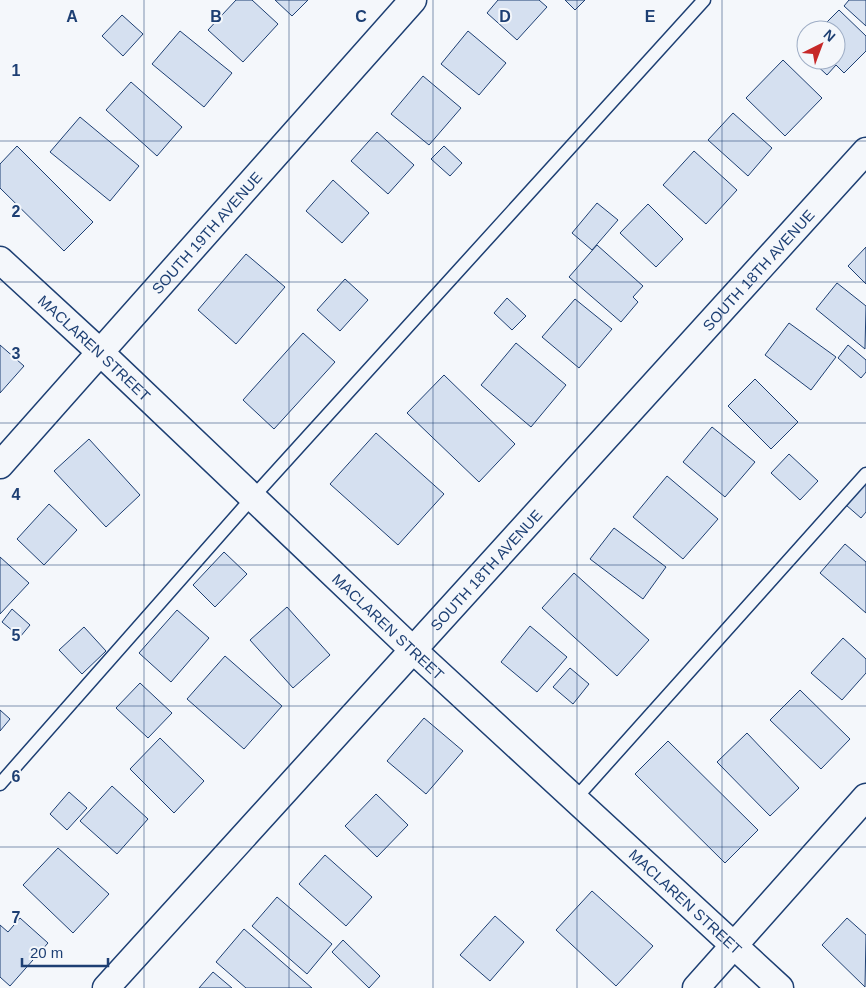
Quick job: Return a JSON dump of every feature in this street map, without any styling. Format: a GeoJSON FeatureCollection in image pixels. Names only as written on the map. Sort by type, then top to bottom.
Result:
{"type":"FeatureCollection","features":[{"type":"Feature","properties":{"kind":"street","name":"SOUTH 19TH AVENUE"},"geometry":{"type":"LineString","coordinates":[[0,465],[413,0]]}},
{"type":"Feature","properties":{"kind":"street","name":"SOUTH 18TH AVENUE"},"geometry":{"type":"LineString","coordinates":[[106,988],[866,151]]}},
{"type":"Feature","properties":{"kind":"street","name":"MACLAREN STREET"},"geometry":{"type":"LineString","coordinates":[[0,260],[101,353],[412,649],[780,988]]}},
{"type":"Feature","properties":{"kind":"street"},"geometry":{"type":"LineString","coordinates":[[696,988],[866,797]]}},
{"type":"Feature","properties":{"kind":"lane"},"geometry":{"type":"LineString","coordinates":[[0,784],[253,497],[704,0]]}},
{"type":"Feature","properties":{"kind":"lane"},"geometry":{"type":"LineString","coordinates":[[575,798],[866,474]]}},
{"type":"Feature","properties":{"kind":"building"},"geometry":{"type":"Polygon","coordinates":[[[236,0],[252,0],[278,24],[243,62],[208,30],[236,0]]]}},
{"type":"Feature","properties":{"kind":"building"},"geometry":{"type":"Polygon","coordinates":[[[275,0],[308,0],[292,16],[275,0]]]}},
{"type":"Feature","properties":{"kind":"building"},"geometry":{"type":"Polygon","coordinates":[[[498,0],[539,0],[547,7],[517,40],[487,13],[498,0]]]}},
{"type":"Feature","properties":{"kind":"building"},"geometry":{"type":"Polygon","coordinates":[[[565,0],[585,0],[575,10],[565,0]]]}},
{"type":"Feature","properties":{"kind":"building"},"geometry":{"type":"Polygon","coordinates":[[[849,0],[866,0],[866,26],[844,6],[849,0]]]}},
{"type":"Feature","properties":{"kind":"building"},"geometry":{"type":"Polygon","coordinates":[[[839,10],[866,36],[866,51],[844,73],[841,70],[846,70],[846,20],[829,20],[839,10]]]}},
{"type":"Feature","properties":{"kind":"building"},"geometry":{"type":"Polygon","coordinates":[[[122,15],[143,34],[123,56],[102,36],[122,15]]]}},
{"type":"Feature","properties":{"kind":"building"},"geometry":{"type":"Polygon","coordinates":[[[180,31],[232,73],[204,107],[152,64],[180,31]]]}},
{"type":"Feature","properties":{"kind":"building"},"geometry":{"type":"Polygon","coordinates":[[[468,31],[506,63],[479,95],[441,64],[468,31]]]}},
{"type":"Feature","properties":{"kind":"building"},"geometry":{"type":"Polygon","coordinates":[[[783,60],[822,98],[785,136],[746,98],[783,60]]]}},
{"type":"Feature","properties":{"kind":"building"},"geometry":{"type":"Polygon","coordinates":[[[822,70],[832,70],[827,75],[822,70]]]}},
{"type":"Feature","properties":{"kind":"building"},"geometry":{"type":"Polygon","coordinates":[[[423,76],[461,108],[429,145],[391,114],[423,76]]]}},
{"type":"Feature","properties":{"kind":"building"},"geometry":{"type":"Polygon","coordinates":[[[131,82],[182,127],[157,156],[106,110],[131,82]]]}},
{"type":"Feature","properties":{"kind":"building"},"geometry":{"type":"Polygon","coordinates":[[[733,113],[772,148],[748,176],[708,140],[733,113]]]}},
{"type":"Feature","properties":{"kind":"building"},"geometry":{"type":"Polygon","coordinates":[[[80,117],[139,166],[110,201],[50,152],[80,117]]]}},
{"type":"Feature","properties":{"kind":"building"},"geometry":{"type":"Polygon","coordinates":[[[377,132],[414,165],[388,194],[351,161],[377,132]]]}},
{"type":"Feature","properties":{"kind":"building"},"geometry":{"type":"Polygon","coordinates":[[[17,146],[93,222],[64,251],[0,188],[0,164],[17,146]]]}},
{"type":"Feature","properties":{"kind":"building"},"geometry":{"type":"Polygon","coordinates":[[[444,146],[462,163],[450,176],[431,159],[444,146]]]}},
{"type":"Feature","properties":{"kind":"building"},"geometry":{"type":"Polygon","coordinates":[[[694,151],[737,190],[706,224],[663,185],[694,151]]]}},
{"type":"Feature","properties":{"kind":"building"},"geometry":{"type":"Polygon","coordinates":[[[333,180],[369,213],[342,243],[306,211],[333,180]]]}},
{"type":"Feature","properties":{"kind":"building"},"geometry":{"type":"Polygon","coordinates":[[[597,203],[618,220],[592,250],[572,233],[597,203]]]}},
{"type":"Feature","properties":{"kind":"building"},"geometry":{"type":"Polygon","coordinates":[[[648,204],[683,239],[656,267],[620,233],[648,204]]]}},
{"type":"Feature","properties":{"kind":"building"},"geometry":{"type":"Polygon","coordinates":[[[597,245],[643,286],[633,297],[638,302],[621,322],[569,277],[597,245]]]}},
{"type":"Feature","properties":{"kind":"building"},"geometry":{"type":"Polygon","coordinates":[[[866,247],[866,284],[848,266],[866,247]]]}},
{"type":"Feature","properties":{"kind":"building"},"geometry":{"type":"Polygon","coordinates":[[[246,254],[285,287],[236,344],[198,310],[246,254]]]}},
{"type":"Feature","properties":{"kind":"building"},"geometry":{"type":"Polygon","coordinates":[[[345,279],[368,300],[340,331],[317,310],[345,279]]]}},
{"type":"Feature","properties":{"kind":"building"},"geometry":{"type":"Polygon","coordinates":[[[837,283],[866,306],[865,349],[816,309],[837,283]]]}},
{"type":"Feature","properties":{"kind":"building"},"geometry":{"type":"Polygon","coordinates":[[[507,298],[526,316],[512,330],[494,313],[507,298]]]}},
{"type":"Feature","properties":{"kind":"building"},"geometry":{"type":"Polygon","coordinates":[[[575,299],[612,329],[579,368],[542,337],[575,299]]]}},
{"type":"Feature","properties":{"kind":"building"},"geometry":{"type":"Polygon","coordinates":[[[789,323],[836,357],[811,390],[765,355],[789,323]]]}},
{"type":"Feature","properties":{"kind":"building"},"geometry":{"type":"Polygon","coordinates":[[[303,333],[335,362],[274,429],[243,400],[303,333]]]}},
{"type":"Feature","properties":{"kind":"building"},"geometry":{"type":"Polygon","coordinates":[[[516,343],[566,385],[531,427],[481,385],[516,343]]]}},
{"type":"Feature","properties":{"kind":"building"},"geometry":{"type":"Polygon","coordinates":[[[0,345],[24,366],[0,393],[0,345]]]}},
{"type":"Feature","properties":{"kind":"building"},"geometry":{"type":"Polygon","coordinates":[[[848,345],[866,360],[866,372],[861,378],[838,358],[848,345]]]}},
{"type":"Feature","properties":{"kind":"building"},"geometry":{"type":"Polygon","coordinates":[[[444,375],[515,444],[479,482],[407,413],[444,375]]]}},
{"type":"Feature","properties":{"kind":"building"},"geometry":{"type":"Polygon","coordinates":[[[755,379],[798,422],[771,449],[728,406],[755,379]]]}},
{"type":"Feature","properties":{"kind":"building"},"geometry":{"type":"Polygon","coordinates":[[[712,427],[755,462],[725,497],[683,462],[712,427]]]}},
{"type":"Feature","properties":{"kind":"building"},"geometry":{"type":"Polygon","coordinates":[[[376,433],[444,494],[398,545],[330,484],[376,433]]]}},
{"type":"Feature","properties":{"kind":"building"},"geometry":{"type":"Polygon","coordinates":[[[89,439],[140,495],[106,527],[54,471],[89,439]]]}},
{"type":"Feature","properties":{"kind":"building"},"geometry":{"type":"Polygon","coordinates":[[[789,454],[818,481],[800,500],[771,473],[789,454]]]}},
{"type":"Feature","properties":{"kind":"building"},"geometry":{"type":"Polygon","coordinates":[[[667,476],[718,519],[683,559],[633,517],[667,476]]]}},
{"type":"Feature","properties":{"kind":"building"},"geometry":{"type":"Polygon","coordinates":[[[866,482],[866,512],[861,518],[846,505],[866,482]]]}},
{"type":"Feature","properties":{"kind":"building"},"geometry":{"type":"Polygon","coordinates":[[[49,504],[77,530],[44,565],[17,539],[49,504]]]}},
{"type":"Feature","properties":{"kind":"building"},"geometry":{"type":"Polygon","coordinates":[[[614,528],[666,567],[643,599],[590,559],[614,528]]]}},
{"type":"Feature","properties":{"kind":"building"},"geometry":{"type":"Polygon","coordinates":[[[845,544],[866,562],[866,613],[820,573],[845,544]]]}},
{"type":"Feature","properties":{"kind":"building"},"geometry":{"type":"Polygon","coordinates":[[[224,552],[247,574],[215,607],[193,585],[224,552]]]}},
{"type":"Feature","properties":{"kind":"building"},"geometry":{"type":"Polygon","coordinates":[[[0,557],[29,583],[0,614],[0,557]]]}},
{"type":"Feature","properties":{"kind":"building"},"geometry":{"type":"Polygon","coordinates":[[[574,573],[649,640],[617,676],[542,608],[574,573]]]}},
{"type":"Feature","properties":{"kind":"building"},"geometry":{"type":"Polygon","coordinates":[[[287,607],[330,655],[293,688],[250,640],[287,607]]]}},
{"type":"Feature","properties":{"kind":"building"},"geometry":{"type":"Polygon","coordinates":[[[12,609],[30,625],[20,637],[2,622],[12,609]]]}},
{"type":"Feature","properties":{"kind":"building"},"geometry":{"type":"Polygon","coordinates":[[[177,610],[209,638],[171,682],[139,653],[177,610]]]}},
{"type":"Feature","properties":{"kind":"building"},"geometry":{"type":"Polygon","coordinates":[[[530,626],[567,657],[537,692],[501,662],[530,626]]]}},
{"type":"Feature","properties":{"kind":"building"},"geometry":{"type":"Polygon","coordinates":[[[84,627],[106,651],[82,674],[59,650],[84,627]]]}},
{"type":"Feature","properties":{"kind":"building"},"geometry":{"type":"Polygon","coordinates":[[[843,638],[866,659],[866,673],[842,700],[811,673],[843,638]]]}},
{"type":"Feature","properties":{"kind":"building"},"geometry":{"type":"Polygon","coordinates":[[[225,656],[282,706],[244,749],[187,699],[225,656]]]}},
{"type":"Feature","properties":{"kind":"building"},"geometry":{"type":"Polygon","coordinates":[[[570,668],[589,684],[573,704],[553,687],[570,668]]]}},
{"type":"Feature","properties":{"kind":"building"},"geometry":{"type":"Polygon","coordinates":[[[140,683],[172,713],[148,738],[116,708],[140,683]]]}},
{"type":"Feature","properties":{"kind":"building"},"geometry":{"type":"Polygon","coordinates":[[[800,690],[850,739],[821,769],[770,720],[800,690]]]}},
{"type":"Feature","properties":{"kind":"building"},"geometry":{"type":"Polygon","coordinates":[[[0,710],[10,719],[0,731],[0,710]]]}},
{"type":"Feature","properties":{"kind":"building"},"geometry":{"type":"Polygon","coordinates":[[[424,718],[463,751],[426,794],[387,761],[424,718]]]}},
{"type":"Feature","properties":{"kind":"building"},"geometry":{"type":"Polygon","coordinates":[[[747,733],[799,788],[770,816],[717,762],[747,733]]]}},
{"type":"Feature","properties":{"kind":"building"},"geometry":{"type":"Polygon","coordinates":[[[160,738],[204,781],[174,813],[130,769],[160,738]]]}},
{"type":"Feature","properties":{"kind":"building"},"geometry":{"type":"Polygon","coordinates":[[[668,741],[758,830],[725,863],[635,774],[668,741]]]}},
{"type":"Feature","properties":{"kind":"building"},"geometry":{"type":"Polygon","coordinates":[[[112,786],[148,819],[117,854],[80,821],[112,786]]]}},
{"type":"Feature","properties":{"kind":"building"},"geometry":{"type":"Polygon","coordinates":[[[69,792],[87,808],[67,830],[50,814],[69,792]]]}},
{"type":"Feature","properties":{"kind":"building"},"geometry":{"type":"Polygon","coordinates":[[[376,794],[408,825],[377,857],[345,826],[376,794]]]}},
{"type":"Feature","properties":{"kind":"building"},"geometry":{"type":"Polygon","coordinates":[[[58,848],[109,894],[73,933],[23,885],[58,848]]]}},
{"type":"Feature","properties":{"kind":"building"},"geometry":{"type":"Polygon","coordinates":[[[325,855],[372,897],[346,926],[299,884],[325,855]]]}},
{"type":"Feature","properties":{"kind":"building"},"geometry":{"type":"Polygon","coordinates":[[[592,891],[653,946],[616,986],[556,930],[592,891]]]}},
{"type":"Feature","properties":{"kind":"building"},"geometry":{"type":"Polygon","coordinates":[[[277,897],[332,944],[307,974],[252,926],[277,897]]]}},
{"type":"Feature","properties":{"kind":"building"},"geometry":{"type":"Polygon","coordinates":[[[495,916],[524,942],[490,981],[460,955],[495,916]]]}},
{"type":"Feature","properties":{"kind":"building"},"geometry":{"type":"Polygon","coordinates":[[[20,918],[48,943],[10,986],[0,977],[0,925],[8,932],[20,918]]]}},
{"type":"Feature","properties":{"kind":"building"},"geometry":{"type":"Polygon","coordinates":[[[847,918],[866,935],[865,987],[822,945],[847,918]]]}},
{"type":"Feature","properties":{"kind":"building"},"geometry":{"type":"Polygon","coordinates":[[[244,929],[312,988],[246,988],[216,962],[244,929]]]}},
{"type":"Feature","properties":{"kind":"building"},"geometry":{"type":"Polygon","coordinates":[[[343,940],[380,976],[369,988],[332,952],[343,940]]]}},
{"type":"Feature","properties":{"kind":"building"},"geometry":{"type":"Polygon","coordinates":[[[213,972],[232,988],[199,988],[213,972]]]}}]}
